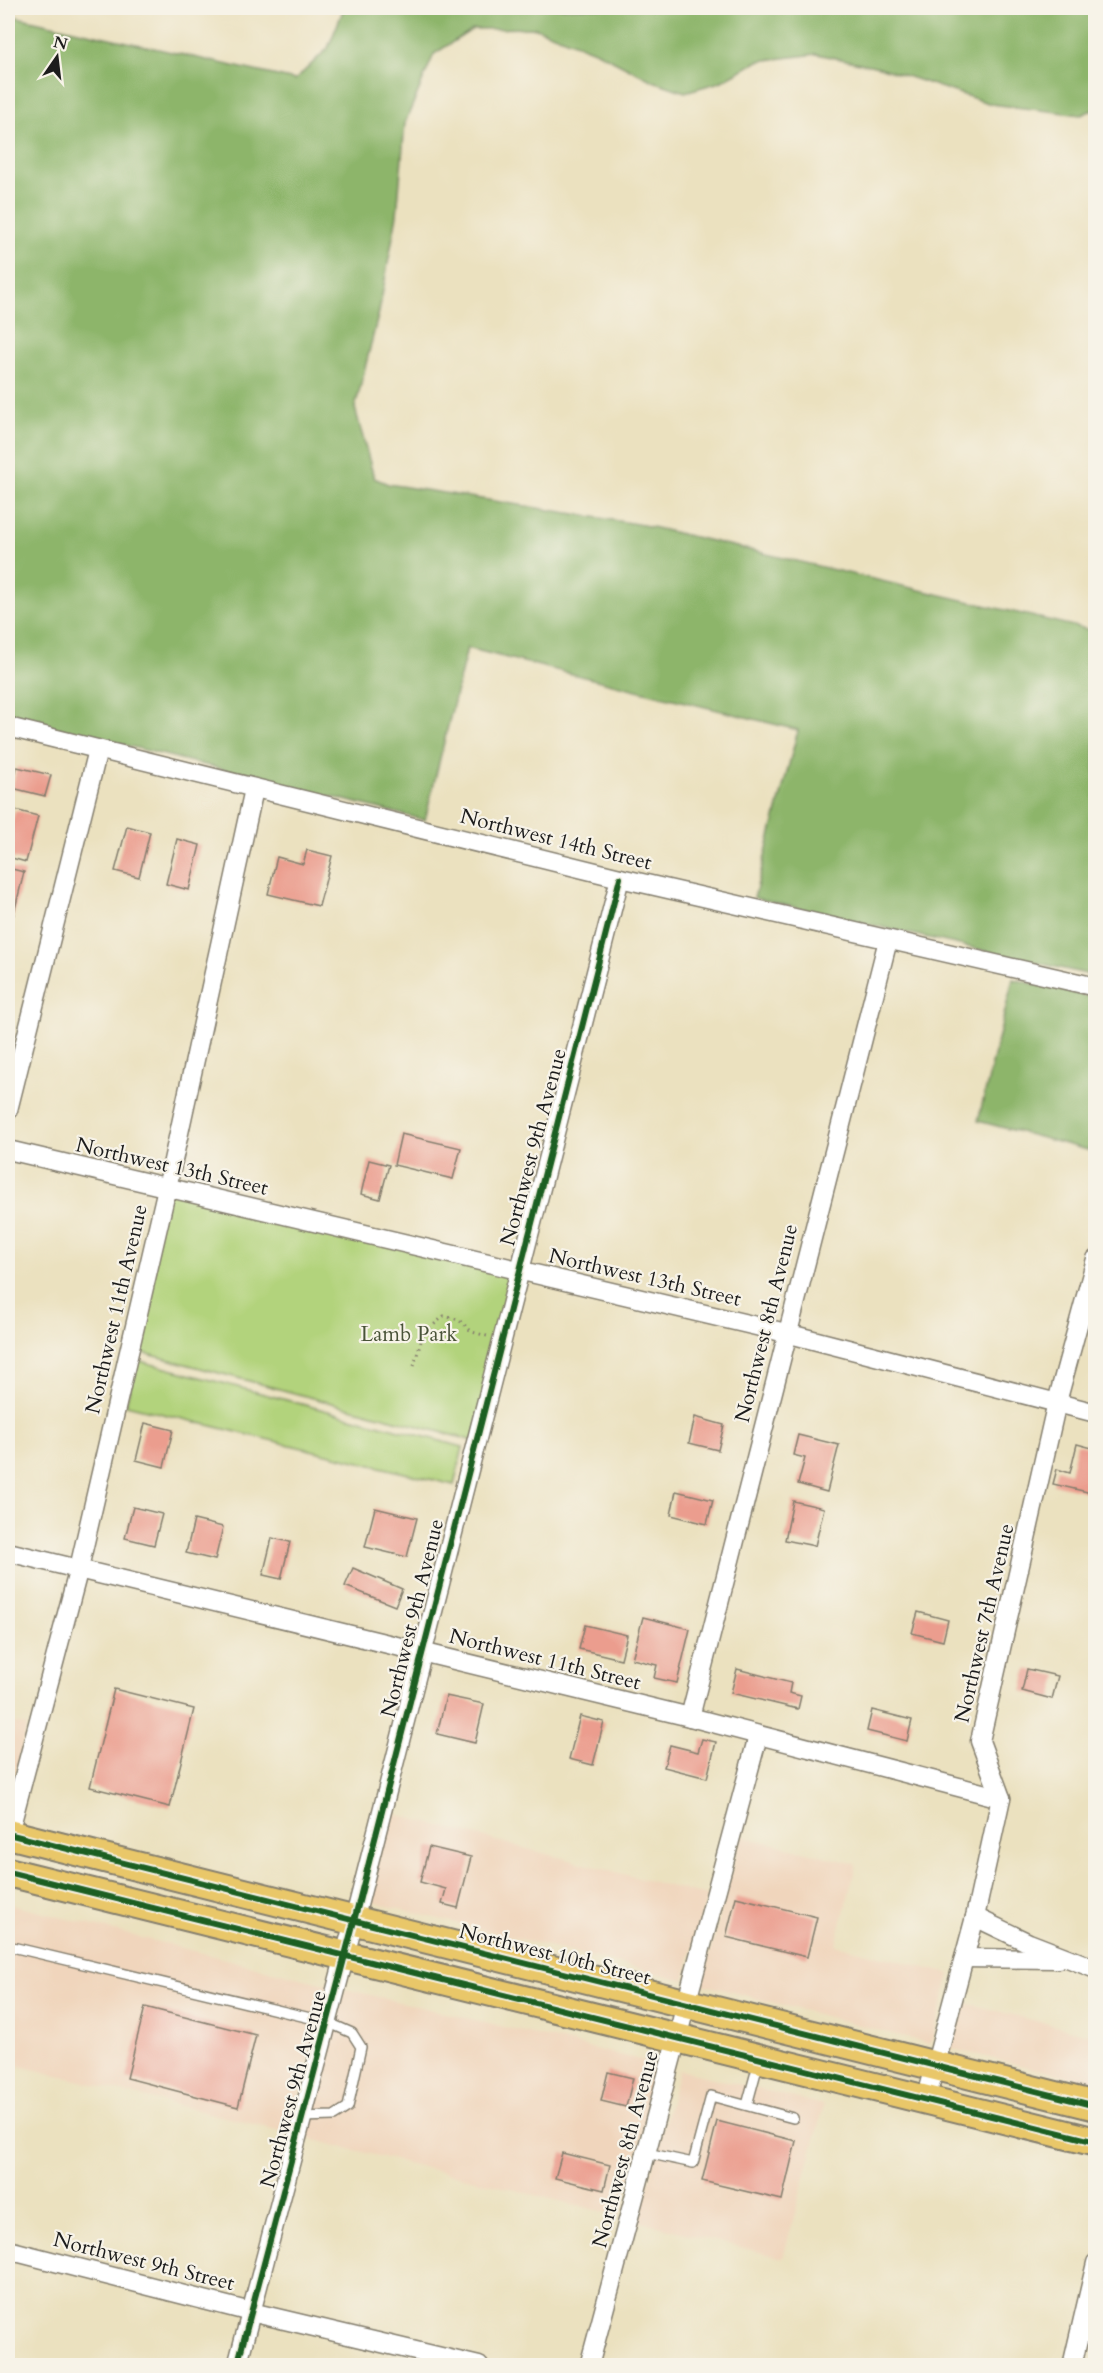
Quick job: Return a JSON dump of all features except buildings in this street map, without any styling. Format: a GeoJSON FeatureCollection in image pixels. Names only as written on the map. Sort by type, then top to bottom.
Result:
{"type":"FeatureCollection","features":[{"type":"Feature","properties":{"kind":"highway","name":"Northwest 10th Street"},"geometry":{"type":"LineString","coordinates":[[8,1835],[1095,2106]]}},
{"type":"Feature","properties":{"kind":"highway"},"geometry":{"type":"LineString","coordinates":[[8,1872],[1095,2142]]}},
{"type":"Feature","properties":{"kind":"street","name":"Northwest 14th Street"},"geometry":{"type":"LineString","coordinates":[[8,727],[620,878],[1095,987]]}},
{"type":"Feature","properties":{"kind":"street"},"geometry":{"type":"LineString","coordinates":[[8,1110],[98,750]]}},
{"type":"Feature","properties":{"kind":"street","name":"Northwest 11th Avenue"},"geometry":{"type":"LineString","coordinates":[[8,1835],[14,1789],[79,1568],[167,1188],[254,789]]}},
{"type":"Feature","properties":{"kind":"street","name":"Northwest 9th Avenue"},"geometry":{"type":"LineString","coordinates":[[237,2366],[354,1921],[518,1269],[620,878]]}},
{"type":"Feature","properties":{"kind":"street","name":"Northwest 8th Avenue"},"geometry":{"type":"LineString","coordinates":[[690,1718],[786,1333],[888,940]]}},
{"type":"Feature","properties":{"kind":"street","name":"Northwest 13th Street"},"geometry":{"type":"LineString","coordinates":[[8,1150],[786,1333],[1095,1413]]}},
{"type":"Feature","properties":{"kind":"street","name":"Northwest 7th Avenue"},"geometry":{"type":"LineString","coordinates":[[1001,1797],[980,1742],[1057,1402],[1095,1259]]}},
{"type":"Feature","properties":{"kind":"street","name":"Northwest 11th Street"},"geometry":{"type":"LineString","coordinates":[[8,1552],[421,1651],[1001,1797]]}},
{"type":"Feature","properties":{"kind":"street","name":"Northwest 8th Avenue"},"geometry":{"type":"LineString","coordinates":[[589,2366],[758,1736]]}},
{"type":"Feature","properties":{"kind":"street"},"geometry":{"type":"LineString","coordinates":[[926,2100],[975,1917],[1001,1797]]}},
{"type":"Feature","properties":{"kind":"street"},"geometry":{"type":"LineString","coordinates":[[975,1917],[1095,1969]]}},
{"type":"Feature","properties":{"kind":"street"},"geometry":{"type":"LineString","coordinates":[[964,1958],[1068,1959]]}},
{"type":"Feature","properties":{"kind":"street","name":"Northwest 9th Street"},"geometry":{"type":"LineString","coordinates":[[8,2250],[251,2312],[479,2366]]}},
{"type":"Feature","properties":{"kind":"street"},"geometry":{"type":"LineString","coordinates":[[1072,2366],[1095,2263]]}},
{"type":"Feature","properties":{"kind":"lane"},"geometry":{"type":"LineString","coordinates":[[8,1946],[327,2022],[352,2033],[361,2047],[348,2107],[334,2116],[303,2117]]}},
{"type":"Feature","properties":{"kind":"lane"},"geometry":{"type":"LineString","coordinates":[[747,2105],[759,2060]]}},
{"type":"Feature","properties":{"kind":"lane"},"geometry":{"type":"LineString","coordinates":[[647,2153],[693,2163],[711,2096],[792,2118]]}},
{"type":"Feature","properties":{"kind":"path"},"geometry":{"type":"LineString","coordinates":[[414,1366],[423,1334],[444,1316],[459,1320],[472,1332],[500,1340]]}},
{"type":"Feature","properties":{"kind":"shaded area"},"geometry":{"type":"Polygon","coordinates":[[[8,1721],[27,1726],[8,1801],[8,1721]]]}},
{"type":"Feature","properties":{"kind":"shaded area"},"geometry":{"type":"Polygon","coordinates":[[[390,1813],[707,1896],[684,1980],[368,1901],[390,1813]]]}},
{"type":"Feature","properties":{"kind":"shaded area"},"geometry":{"type":"Polygon","coordinates":[[[741,1836],[856,1864],[836,1945],[950,1974],[931,2044],[702,1984],[741,1836]]]}},
{"type":"Feature","properties":{"kind":"shaded area"},"geometry":{"type":"Polygon","coordinates":[[[8,1904],[328,1985],[289,2133],[8,2063],[8,1904]]]}},
{"type":"Feature","properties":{"kind":"shaded area"},"geometry":{"type":"Polygon","coordinates":[[[345,1989],[661,2065],[620,2216],[306,2138],[345,1989]]]}},
{"type":"Feature","properties":{"kind":"shaded area"},"geometry":{"type":"Polygon","coordinates":[[[962,2002],[1095,2036],[1095,2083],[949,2048],[962,2002]]]}},
{"type":"Feature","properties":{"kind":"shaded area"},"geometry":{"type":"Polygon","coordinates":[[[679,2070],[824,2105],[783,2258],[638,2221],[679,2070]]]}},
{"type":"Feature","properties":{"kind":"green space"},"geometry":{"type":"Polygon","coordinates":[[[344,8],[1095,8],[1095,109],[1081,115],[991,104],[879,67],[817,54],[758,61],[720,82],[685,92],[653,81],[597,52],[536,28],[473,29],[434,54],[405,123],[397,215],[379,312],[355,408],[374,478],[388,484],[643,525],[1095,631],[1095,976],[754,898],[798,730],[467,648],[425,820],[8,716],[8,15],[295,80],[328,48],[344,8]]]}},
{"type":"Feature","properties":{"kind":"green space"},"geometry":{"type":"Polygon","coordinates":[[[1013,979],[1095,998],[1095,1152],[978,1121],[1013,979]]]}},
{"type":"Feature","properties":{"kind":"green space","name":"Lamb Park"},"geometry":{"type":"Polygon","coordinates":[[[167,1188],[518,1269],[474,1441],[129,1349],[167,1188]]]}},
{"type":"Feature","properties":{"kind":"green space"},"geometry":{"type":"Polygon","coordinates":[[[136,1360],[463,1447],[454,1485],[126,1405],[136,1360]]]}},
{"type":"Feature","properties":{"kind":"cycle path"},"geometry":{"type":"LineString","coordinates":[[237,2366],[354,1921],[620,878]]}},
{"type":"Feature","properties":{"kind":"cycle path"},"geometry":{"type":"LineString","coordinates":[[8,1834],[1096,2106]]}},
{"type":"Feature","properties":{"kind":"cycle path"},"geometry":{"type":"LineString","coordinates":[[8,1872],[1096,2142]]}}]}
